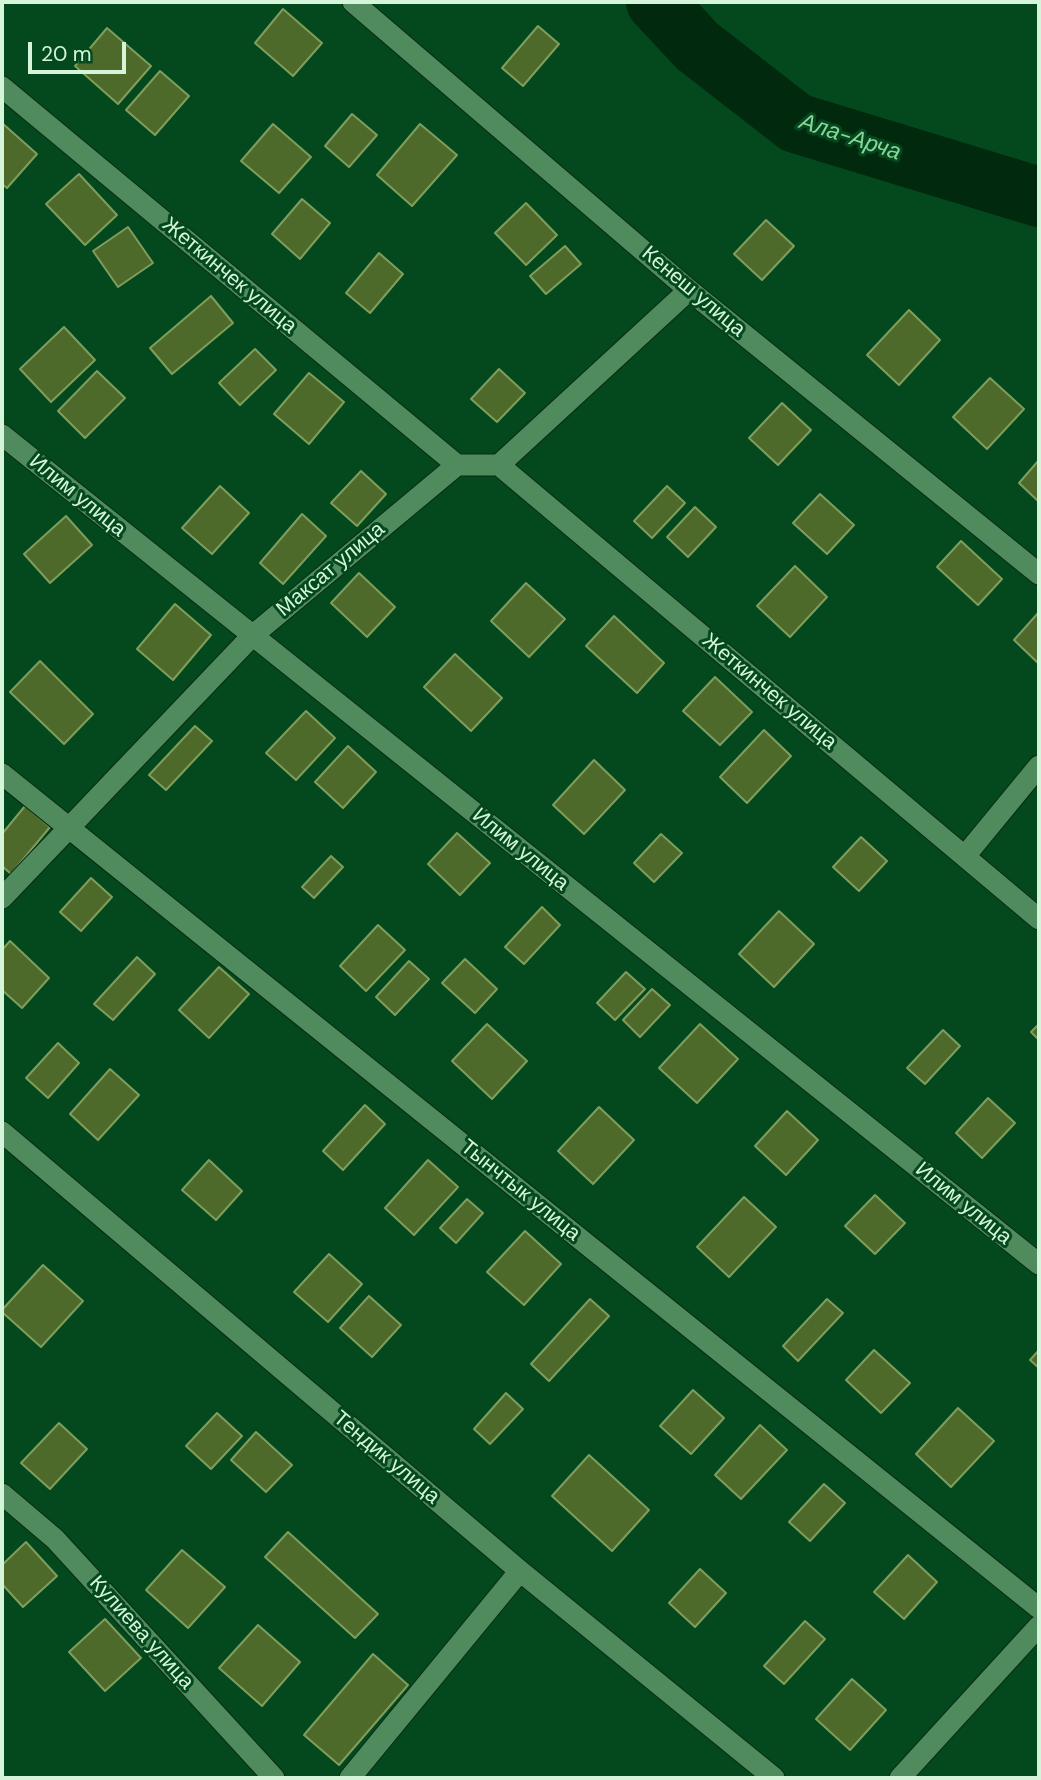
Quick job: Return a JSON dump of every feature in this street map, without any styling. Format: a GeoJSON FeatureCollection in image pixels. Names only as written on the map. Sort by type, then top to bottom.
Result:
{"type":"FeatureCollection","features":[{"type":"Feature","properties":{"kind":"street","name":"Кенеш улица"},"geometry":{"type":"LineString","coordinates":[[353,2],[689,290],[1039,574]]}},
{"type":"Feature","properties":{"kind":"street","name":"Жеткинчек улица"},"geometry":{"type":"LineString","coordinates":[[2,87],[457,464]]}},
{"type":"Feature","properties":{"kind":"street"},"geometry":{"type":"LineString","coordinates":[[457,464],[499,464],[689,290]]}},
{"type":"Feature","properties":{"kind":"street","name":"Илим улица"},"geometry":{"type":"LineString","coordinates":[[2,435],[1039,1264]]}},
{"type":"Feature","properties":{"kind":"street","name":"Максат улица"},"geometry":{"type":"LineString","coordinates":[[2,898],[252,636],[457,464]]}},
{"type":"Feature","properties":{"kind":"street","name":"Жеткинчек улица"},"geometry":{"type":"LineString","coordinates":[[499,464],[1039,919]]}},
{"type":"Feature","properties":{"kind":"street"},"geometry":{"type":"LineString","coordinates":[[965,856],[1039,766]]}},
{"type":"Feature","properties":{"kind":"street","name":"Тынчтык улица"},"geometry":{"type":"LineString","coordinates":[[2,774],[1039,1608]]}},
{"type":"Feature","properties":{"kind":"street","name":"Тендик улица"},"geometry":{"type":"LineString","coordinates":[[2,1132],[520,1571],[774,1778]]}},
{"type":"Feature","properties":{"kind":"street","name":"Кулиева улица"},"geometry":{"type":"LineString","coordinates":[[2,1494],[55,1539],[274,1778]]}},
{"type":"Feature","properties":{"kind":"street"},"geometry":{"type":"LineString","coordinates":[[350,1778],[520,1571]]}},
{"type":"Feature","properties":{"kind":"street"},"geometry":{"type":"LineString","coordinates":[[900,1778],[1039,1626]]}},
{"type":"Feature","properties":{"kind":"building"},"geometry":{"type":"Polygon","coordinates":[[[283,9],[322,43],[293,76],[255,43],[283,9]]]}},
{"type":"Feature","properties":{"kind":"building"},"geometry":{"type":"Polygon","coordinates":[[[538,26],[559,44],[523,86],[502,68],[538,26]]]}},
{"type":"Feature","properties":{"kind":"building"},"geometry":{"type":"Polygon","coordinates":[[[107,28],[151,66],[118,104],[75,66],[107,28]]]}},
{"type":"Feature","properties":{"kind":"building"},"geometry":{"type":"Polygon","coordinates":[[[160,71],[189,96],[155,135],[126,110],[160,71]]]}},
{"type":"Feature","properties":{"kind":"building"},"geometry":{"type":"Polygon","coordinates":[[[352,114],[377,135],[349,167],[325,146],[352,114]]]}},
{"type":"Feature","properties":{"kind":"building"},"geometry":{"type":"Polygon","coordinates":[[[2,123],[37,154],[7,188],[2,184],[2,123]]]}},
{"type":"Feature","properties":{"kind":"building"},"geometry":{"type":"Polygon","coordinates":[[[273,124],[311,157],[279,193],[241,161],[273,124]]]}},
{"type":"Feature","properties":{"kind":"building"},"geometry":{"type":"Polygon","coordinates":[[[420,124],[457,155],[412,206],[377,175],[420,124]]]}},
{"type":"Feature","properties":{"kind":"building"},"geometry":{"type":"Polygon","coordinates":[[[79,174],[117,215],[85,245],[46,204],[79,174]]]}},
{"type":"Feature","properties":{"kind":"building"},"geometry":{"type":"Polygon","coordinates":[[[302,199],[330,223],[300,259],[272,234],[302,199]]]}},
{"type":"Feature","properties":{"kind":"building"},"geometry":{"type":"Polygon","coordinates":[[[526,203],[557,235],[526,265],[495,233],[526,203]]]}},
{"type":"Feature","properties":{"kind":"building"},"geometry":{"type":"Polygon","coordinates":[[[766,220],[794,246],[762,280],[734,254],[766,220]]]}},
{"type":"Feature","properties":{"kind":"building"},"geometry":{"type":"Polygon","coordinates":[[[128,227],[153,263],[118,287],[93,251],[128,227]]]}},
{"type":"Feature","properties":{"kind":"building"},"geometry":{"type":"Polygon","coordinates":[[[565,246],[581,264],[546,294],[530,276],[565,246]]]}},
{"type":"Feature","properties":{"kind":"building"},"geometry":{"type":"Polygon","coordinates":[[[379,253],[403,274],[370,313],[346,293],[379,253]]]}},
{"type":"Feature","properties":{"kind":"building"},"geometry":{"type":"Polygon","coordinates":[[[211,296],[233,323],[172,374],[150,348],[211,296]]]}},
{"type":"Feature","properties":{"kind":"building"},"geometry":{"type":"Polygon","coordinates":[[[909,310],[940,340],[899,385],[867,355],[909,310]]]}},
{"type":"Feature","properties":{"kind":"building"},"geometry":{"type":"Polygon","coordinates":[[[64,327],[95,360],[51,402],[20,369],[64,327]]]}},
{"type":"Feature","properties":{"kind":"building"},"geometry":{"type":"Polygon","coordinates":[[[255,349],[276,370],[240,405],[219,383],[255,349]]]}},
{"type":"Feature","properties":{"kind":"building"},"geometry":{"type":"Polygon","coordinates":[[[499,369],[525,393],[497,422],[471,399],[499,369]]]}},
{"type":"Feature","properties":{"kind":"building"},"geometry":{"type":"Polygon","coordinates":[[[97,371],[125,398],[85,438],[58,411],[97,371]]]}},
{"type":"Feature","properties":{"kind":"building"},"geometry":{"type":"Polygon","coordinates":[[[309,373],[344,402],[309,444],[274,414],[309,373]]]}},
{"type":"Feature","properties":{"kind":"building"},"geometry":{"type":"Polygon","coordinates":[[[990,378],[1024,409],[987,449],[953,417],[990,378]]]}},
{"type":"Feature","properties":{"kind":"building"},"geometry":{"type":"Polygon","coordinates":[[[782,403],[811,430],[778,465],[749,438],[782,403]]]}},
{"type":"Feature","properties":{"kind":"building"},"geometry":{"type":"Polygon","coordinates":[[[1039,460],[1039,502],[1019,483],[1039,460]]]}},
{"type":"Feature","properties":{"kind":"building"},"geometry":{"type":"Polygon","coordinates":[[[361,471],[386,494],[357,526],[331,503],[361,471]]]}},
{"type":"Feature","properties":{"kind":"building"},"geometry":{"type":"Polygon","coordinates":[[[220,486],[249,513],[212,554],[182,528],[220,486]]]}},
{"type":"Feature","properties":{"kind":"building"},"geometry":{"type":"Polygon","coordinates":[[[667,486],[685,503],[652,538],[634,521],[667,486]]]}},
{"type":"Feature","properties":{"kind":"building"},"geometry":{"type":"Polygon","coordinates":[[[820,494],[854,525],[827,554],[793,523],[820,494]]]}},
{"type":"Feature","properties":{"kind":"building"},"geometry":{"type":"Polygon","coordinates":[[[695,507],[716,527],[688,557],[667,537],[695,507]]]}},
{"type":"Feature","properties":{"kind":"building"},"geometry":{"type":"Polygon","coordinates":[[[302,514],[326,536],[283,584],[260,563],[302,514]]]}},
{"type":"Feature","properties":{"kind":"building"},"geometry":{"type":"Polygon","coordinates":[[[66,516],[92,545],[50,583],[24,554],[66,516]]]}},
{"type":"Feature","properties":{"kind":"building"},"geometry":{"type":"Polygon","coordinates":[[[961,541],[1002,579],[978,605],[937,567],[961,541]]]}},
{"type":"Feature","properties":{"kind":"building"},"geometry":{"type":"Polygon","coordinates":[[[795,566],[827,597],[790,637],[757,606],[795,566]]]}},
{"type":"Feature","properties":{"kind":"building"},"geometry":{"type":"Polygon","coordinates":[[[359,573],[395,607],[367,637],[331,603],[359,573]]]}},
{"type":"Feature","properties":{"kind":"building"},"geometry":{"type":"Polygon","coordinates":[[[526,583],[565,619],[529,657],[491,621],[526,583]]]}},
{"type":"Feature","properties":{"kind":"building"},"geometry":{"type":"Polygon","coordinates":[[[175,604],[211,635],[173,680],[137,649],[175,604]]]}},
{"type":"Feature","properties":{"kind":"building"},"geometry":{"type":"Polygon","coordinates":[[[1039,612],[1039,664],[1014,640],[1039,612]]]}},
{"type":"Feature","properties":{"kind":"building"},"geometry":{"type":"Polygon","coordinates":[[[614,616],[664,663],[637,693],[586,646],[614,616]]]}},
{"type":"Feature","properties":{"kind":"building"},"geometry":{"type":"Polygon","coordinates":[[[455,654],[502,698],[471,731],[424,687],[455,654]]]}},
{"type":"Feature","properties":{"kind":"building"},"geometry":{"type":"Polygon","coordinates":[[[40,661],[93,714],[64,744],[10,692],[40,661]]]}},
{"type":"Feature","properties":{"kind":"building"},"geometry":{"type":"Polygon","coordinates":[[[715,677],[752,712],[720,745],[683,711],[715,677]]]}},
{"type":"Feature","properties":{"kind":"building"},"geometry":{"type":"Polygon","coordinates":[[[306,711],[335,738],[296,780],[266,753],[306,711]]]}},
{"type":"Feature","properties":{"kind":"building"},"geometry":{"type":"Polygon","coordinates":[[[195,726],[212,741],[166,790],[149,775],[195,726]]]}},
{"type":"Feature","properties":{"kind":"building"},"geometry":{"type":"Polygon","coordinates":[[[764,730],[791,756],[747,803],[720,777],[764,730]]]}},
{"type":"Feature","properties":{"kind":"building"},"geometry":{"type":"Polygon","coordinates":[[[348,746],[376,772],[343,808],[315,782],[348,746]]]}},
{"type":"Feature","properties":{"kind":"building"},"geometry":{"type":"Polygon","coordinates":[[[594,760],[625,790],[584,834],[553,805],[594,760]]]}},
{"type":"Feature","properties":{"kind":"building"},"geometry":{"type":"Polygon","coordinates":[[[25,806],[50,827],[11,874],[2,866],[2,834],[25,806]]]}},
{"type":"Feature","properties":{"kind":"building"},"geometry":{"type":"Polygon","coordinates":[[[457,833],[490,863],[460,895],[428,864],[457,833]]]}},
{"type":"Feature","properties":{"kind":"building"},"geometry":{"type":"Polygon","coordinates":[[[661,834],[682,853],[654,882],[634,863],[661,834]]]}},
{"type":"Feature","properties":{"kind":"building"},"geometry":{"type":"Polygon","coordinates":[[[861,837],[887,861],[859,891],[833,867],[861,837]]]}},
{"type":"Feature","properties":{"kind":"building"},"geometry":{"type":"Polygon","coordinates":[[[331,856],[343,867],[314,898],[302,887],[331,856]]]}},
{"type":"Feature","properties":{"kind":"building"},"geometry":{"type":"Polygon","coordinates":[[[91,878],[112,897],[81,931],[60,912],[91,878]]]}},
{"type":"Feature","properties":{"kind":"building"},"geometry":{"type":"Polygon","coordinates":[[[542,907],[560,925],[524,964],[505,947],[542,907]]]}},
{"type":"Feature","properties":{"kind":"building"},"geometry":{"type":"Polygon","coordinates":[[[779,911],[814,944],[774,987],[739,954],[779,911]]]}},
{"type":"Feature","properties":{"kind":"building"},"geometry":{"type":"Polygon","coordinates":[[[378,925],[405,950],[366,991],[340,966],[378,925]]]}},
{"type":"Feature","properties":{"kind":"building"},"geometry":{"type":"Polygon","coordinates":[[[10,941],[49,978],[22,1008],[2,990],[2,950],[10,941]]]}},
{"type":"Feature","properties":{"kind":"building"},"geometry":{"type":"Polygon","coordinates":[[[137,957],[155,974],[113,1020],[94,1004],[137,957]]]}},
{"type":"Feature","properties":{"kind":"building"},"geometry":{"type":"Polygon","coordinates":[[[465,959],[497,989],[475,1013],[442,983],[465,959]]]}},
{"type":"Feature","properties":{"kind":"building"},"geometry":{"type":"Polygon","coordinates":[[[409,961],[429,979],[395,1015],[376,997],[409,961]]]}},
{"type":"Feature","properties":{"kind":"building"},"geometry":{"type":"Polygon","coordinates":[[[219,967],[249,994],[209,1038],[179,1010],[219,967]]]}},
{"type":"Feature","properties":{"kind":"building"},"geometry":{"type":"Polygon","coordinates":[[[626,972],[645,989],[615,1020],[597,1003],[626,972]]]}},
{"type":"Feature","properties":{"kind":"building"},"geometry":{"type":"Polygon","coordinates":[[[652,989],[670,1005],[640,1037],[623,1020],[652,989]]]}},
{"type":"Feature","properties":{"kind":"building"},"geometry":{"type":"Polygon","coordinates":[[[487,1024],[527,1061],[492,1099],[452,1061],[487,1024]]]}},
{"type":"Feature","properties":{"kind":"building"},"geometry":{"type":"Polygon","coordinates":[[[700,1024],[738,1059],[697,1103],[659,1068],[700,1024]]]}},
{"type":"Feature","properties":{"kind":"building"},"geometry":{"type":"Polygon","coordinates":[[[1039,1024],[1039,1040],[1031,1032],[1039,1024]]]}},
{"type":"Feature","properties":{"kind":"building"},"geometry":{"type":"Polygon","coordinates":[[[943,1030],[960,1046],[925,1084],[907,1068],[943,1030]]]}},
{"type":"Feature","properties":{"kind":"building"},"geometry":{"type":"Polygon","coordinates":[[[58,1043],[79,1063],[48,1098],[26,1078],[58,1043]]]}},
{"type":"Feature","properties":{"kind":"building"},"geometry":{"type":"Polygon","coordinates":[[[110,1069],[139,1095],[98,1140],[70,1114],[110,1069]]]}},
{"type":"Feature","properties":{"kind":"building"},"geometry":{"type":"Polygon","coordinates":[[[988,1098],[1015,1123],[982,1158],[956,1133],[988,1098]]]}},
{"type":"Feature","properties":{"kind":"building"},"geometry":{"type":"Polygon","coordinates":[[[365,1105],[385,1124],[343,1170],[323,1151],[365,1105]]]}},
{"type":"Feature","properties":{"kind":"building"},"geometry":{"type":"Polygon","coordinates":[[[599,1107],[634,1140],[593,1184],[558,1151],[599,1107]]]}},
{"type":"Feature","properties":{"kind":"building"},"geometry":{"type":"Polygon","coordinates":[[[787,1111],[818,1140],[786,1175],[755,1146],[787,1111]]]}},
{"type":"Feature","properties":{"kind":"building"},"geometry":{"type":"Polygon","coordinates":[[[209,1160],[242,1191],[216,1220],[182,1190],[209,1160]]]}},
{"type":"Feature","properties":{"kind":"building"},"geometry":{"type":"Polygon","coordinates":[[[428,1160],[458,1187],[414,1235],[385,1208],[428,1160]]]}},
{"type":"Feature","properties":{"kind":"building"},"geometry":{"type":"Polygon","coordinates":[[[875,1195],[905,1223],[875,1254],[845,1226],[875,1195]]]}},
{"type":"Feature","properties":{"kind":"building"},"geometry":{"type":"Polygon","coordinates":[[[744,1197],[776,1227],[729,1277],[697,1247],[744,1197]]]}},
{"type":"Feature","properties":{"kind":"building"},"geometry":{"type":"Polygon","coordinates":[[[467,1199],[483,1213],[456,1243],[440,1228],[467,1199]]]}},
{"type":"Feature","properties":{"kind":"building"},"geometry":{"type":"Polygon","coordinates":[[[525,1231],[561,1264],[524,1305],[487,1272],[525,1231]]]}},
{"type":"Feature","properties":{"kind":"building"},"geometry":{"type":"Polygon","coordinates":[[[329,1254],[362,1284],[328,1322],[294,1292],[329,1254]]]}},
{"type":"Feature","properties":{"kind":"building"},"geometry":{"type":"Polygon","coordinates":[[[43,1265],[83,1301],[41,1347],[2,1310],[43,1265]]]}},
{"type":"Feature","properties":{"kind":"building"},"geometry":{"type":"Polygon","coordinates":[[[369,1296],[401,1325],[372,1357],[340,1328],[369,1296]]]}},
{"type":"Feature","properties":{"kind":"building"},"geometry":{"type":"Polygon","coordinates":[[[590,1299],[609,1316],[549,1381],[531,1364],[590,1299]]]}},
{"type":"Feature","properties":{"kind":"building"},"geometry":{"type":"Polygon","coordinates":[[[827,1299],[843,1313],[798,1361],[783,1346],[827,1299]]]}},
{"type":"Feature","properties":{"kind":"building"},"geometry":{"type":"Polygon","coordinates":[[[874,1350],[910,1383],[881,1413],[846,1380],[874,1350]]]}},
{"type":"Feature","properties":{"kind":"building"},"geometry":{"type":"Polygon","coordinates":[[[1039,1350],[1039,1368],[1030,1360],[1039,1350]]]}},
{"type":"Feature","properties":{"kind":"building"},"geometry":{"type":"Polygon","coordinates":[[[693,1390],[724,1418],[691,1454],[660,1426],[693,1390]]]}},
{"type":"Feature","properties":{"kind":"building"},"geometry":{"type":"Polygon","coordinates":[[[506,1393],[523,1409],[490,1444],[474,1429],[506,1393]]]}},
{"type":"Feature","properties":{"kind":"building"},"geometry":{"type":"Polygon","coordinates":[[[958,1408],[994,1441],[951,1487],[916,1454],[958,1408]]]}},
{"type":"Feature","properties":{"kind":"building"},"geometry":{"type":"Polygon","coordinates":[[[217,1413],[242,1436],[211,1469],[186,1446],[217,1413]]]}},
{"type":"Feature","properties":{"kind":"building"},"geometry":{"type":"Polygon","coordinates":[[[59,1423],[87,1449],[50,1489],[21,1463],[59,1423]]]}},
{"type":"Feature","properties":{"kind":"building"},"geometry":{"type":"Polygon","coordinates":[[[760,1425],[787,1450],[741,1499],[715,1475],[760,1425]]]}},
{"type":"Feature","properties":{"kind":"building"},"geometry":{"type":"Polygon","coordinates":[[[256,1432],[292,1465],[266,1492],[231,1460],[256,1432]]]}},
{"type":"Feature","properties":{"kind":"building"},"geometry":{"type":"Polygon","coordinates":[[[589,1455],[649,1510],[612,1551],[552,1496],[589,1455]]]}},
{"type":"Feature","properties":{"kind":"building"},"geometry":{"type":"Polygon","coordinates":[[[824,1484],[845,1503],[810,1541],[789,1522],[824,1484]]]}},
{"type":"Feature","properties":{"kind":"building"},"geometry":{"type":"Polygon","coordinates":[[[288,1532],[378,1614],[355,1638],[265,1557],[288,1532]]]}},
{"type":"Feature","properties":{"kind":"building"},"geometry":{"type":"Polygon","coordinates":[[[26,1542],[57,1576],[23,1607],[2,1584],[2,1565],[26,1542]]]}},
{"type":"Feature","properties":{"kind":"building"},"geometry":{"type":"Polygon","coordinates":[[[182,1550],[225,1587],[188,1628],[146,1590],[182,1550]]]}},
{"type":"Feature","properties":{"kind":"building"},"geometry":{"type":"Polygon","coordinates":[[[908,1555],[937,1582],[904,1619],[874,1592],[908,1555]]]}},
{"type":"Feature","properties":{"kind":"building"},"geometry":{"type":"Polygon","coordinates":[[[700,1569],[726,1593],[695,1627],[669,1603],[700,1569]]]}},
{"type":"Feature","properties":{"kind":"building"},"geometry":{"type":"Polygon","coordinates":[[[105,1619],[141,1658],[105,1691],[69,1652],[105,1619]]]}},
{"type":"Feature","properties":{"kind":"building"},"geometry":{"type":"Polygon","coordinates":[[[805,1621],[825,1639],[784,1684],[764,1666],[805,1621]]]}},
{"type":"Feature","properties":{"kind":"building"},"geometry":{"type":"Polygon","coordinates":[[[258,1625],[300,1662],[262,1706],[219,1668],[258,1625]]]}},
{"type":"Feature","properties":{"kind":"building"},"geometry":{"type":"Polygon","coordinates":[[[373,1654],[408,1685],[339,1765],[304,1735],[373,1654]]]}},
{"type":"Feature","properties":{"kind":"building"},"geometry":{"type":"Polygon","coordinates":[[[852,1679],[886,1710],[850,1750],[816,1719],[852,1679]]]}},
{"type":"Feature","properties":{"kind":"waterway","name":"Ала-Арча"},"geometry":{"type":"LineString","coordinates":[[656,2],[697,46],[796,123],[1039,197]]}}]}
